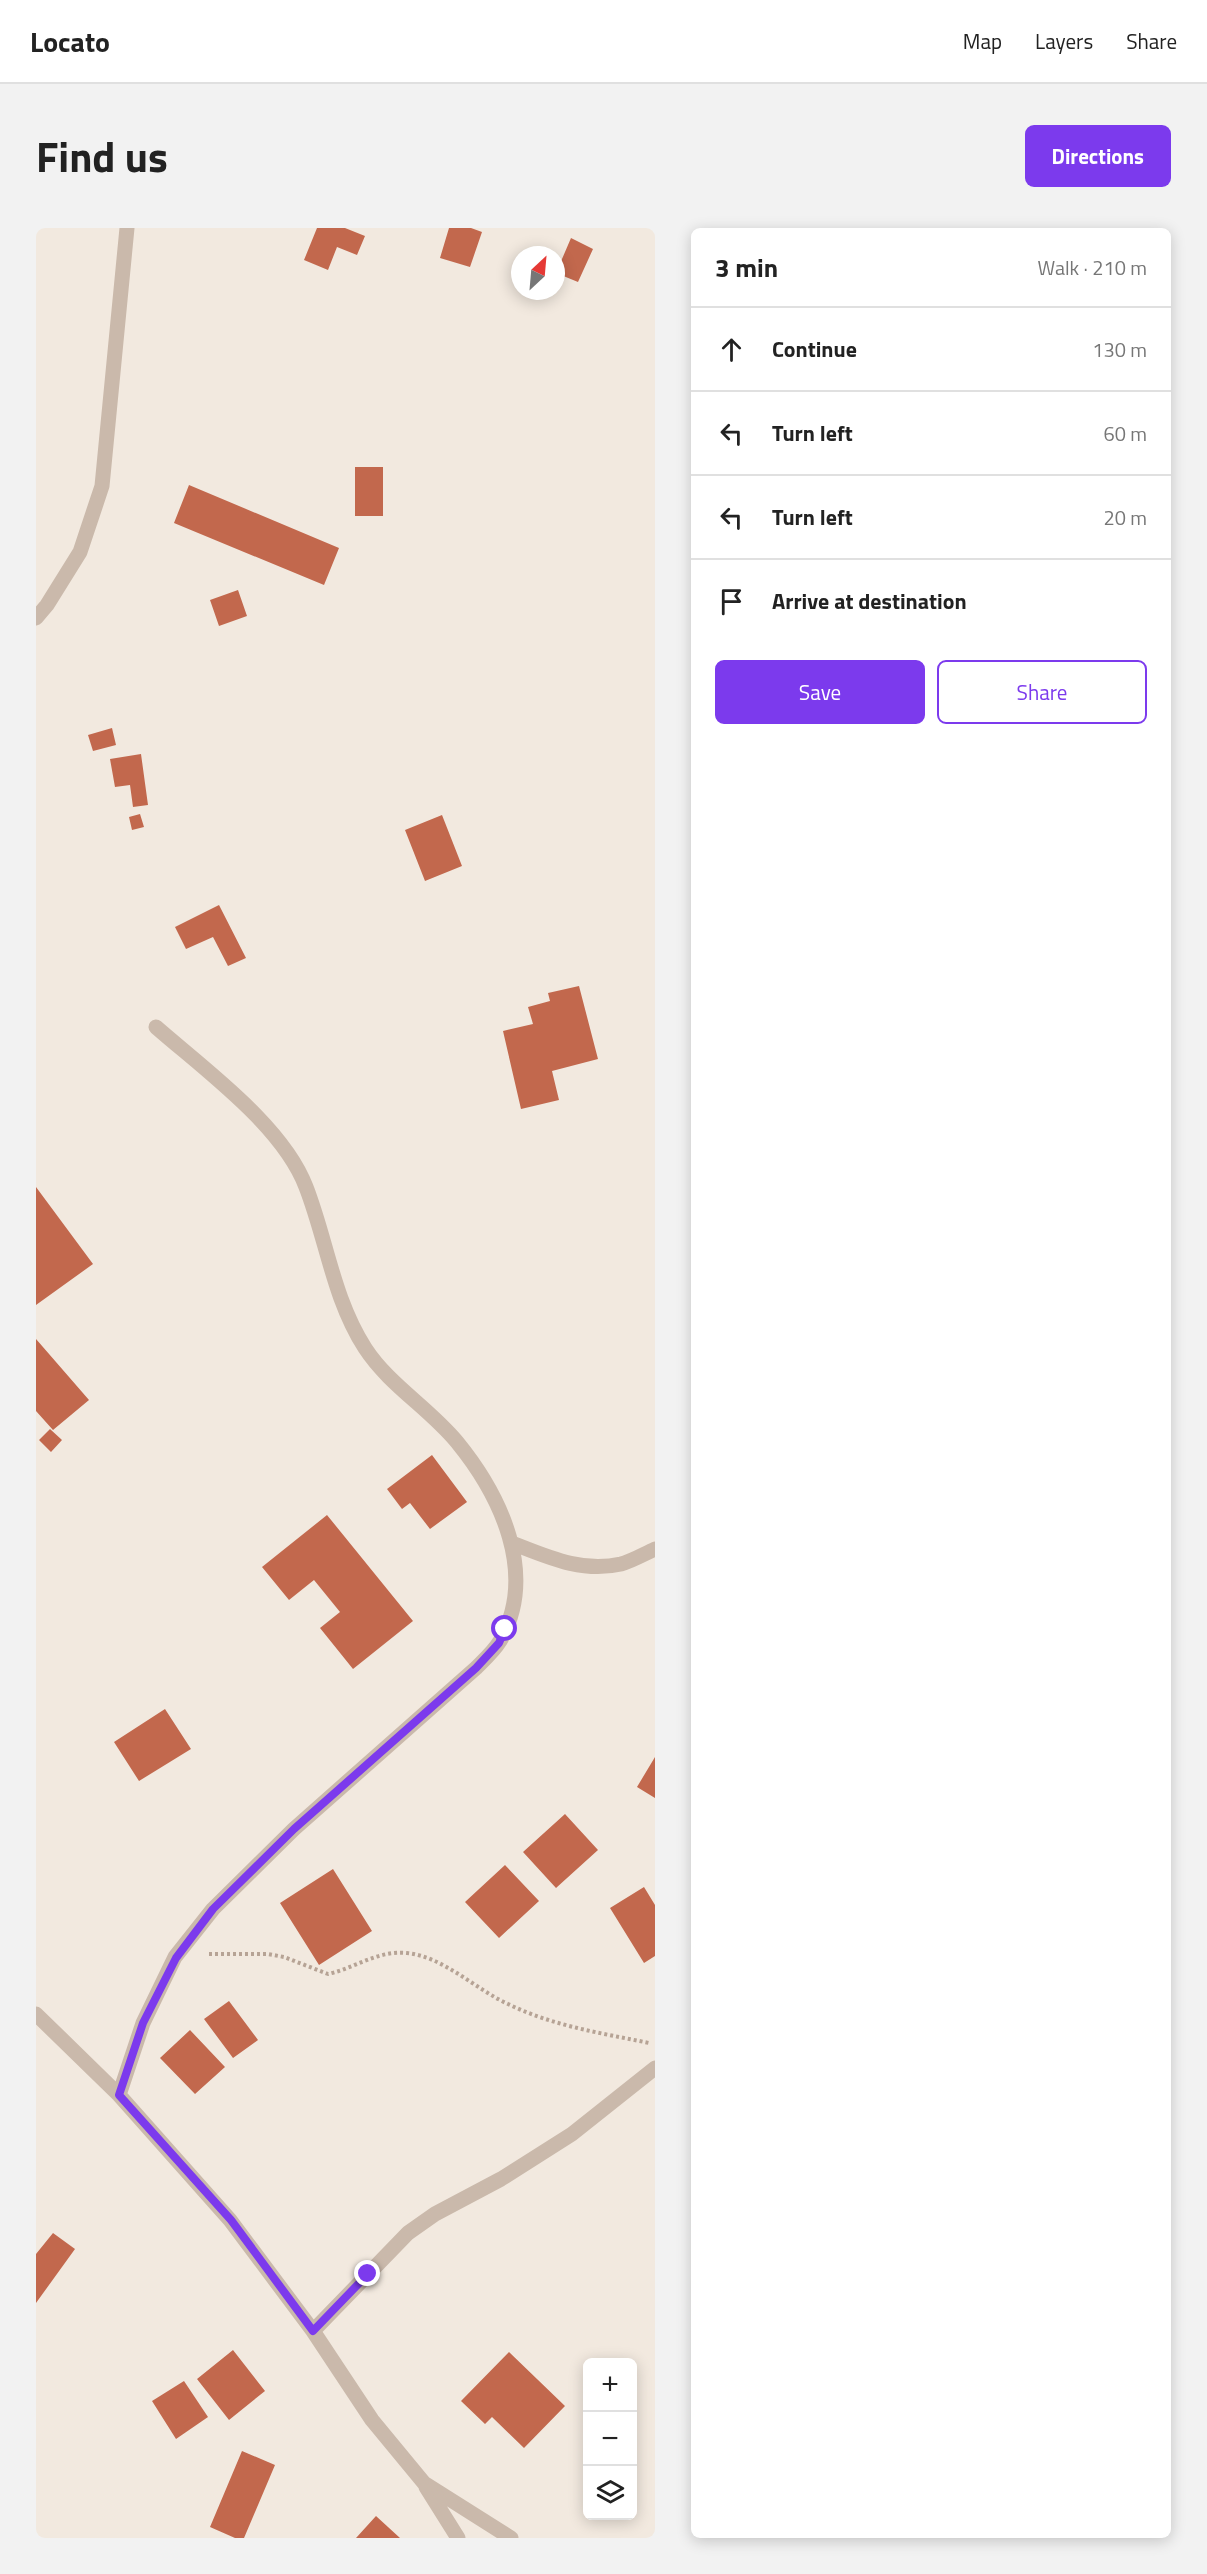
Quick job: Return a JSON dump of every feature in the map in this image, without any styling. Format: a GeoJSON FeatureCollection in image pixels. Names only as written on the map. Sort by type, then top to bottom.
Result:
{"type":"FeatureCollection","features":[{"type":"Feature","properties":{"kind":"street"},"geometry":{"type":"LineString","coordinates":[[36,618],[47,605],[80,552],[102,486],[126,228]]}},
{"type":"Feature","properties":{"kind":"street"},"geometry":{"type":"LineString","coordinates":[[119,2095],[143,2023],[176,1958],[213,1909],[294,1829],[476,1668],[499,1643],[512,1615],[516,1584],[512,1543],[494,1495],[456,1441],[381,1370],[365,1348],[347,1315],[321,1240],[306,1187],[290,1156],[261,1121],[156,1027]]}},
{"type":"Feature","properties":{"kind":"street"},"geometry":{"type":"LineString","coordinates":[[512,1543],[561,1562],[594,1567],[623,1563],[655,1549]]}},
{"type":"Feature","properties":{"kind":"street"},"geometry":{"type":"LineString","coordinates":[[36,2014],[119,2095],[231,2220],[313,2331],[372,2420],[424,2483],[458,2538]]}},
{"type":"Feature","properties":{"kind":"street"},"geometry":{"type":"LineString","coordinates":[[313,2331],[408,2233],[435,2214],[501,2179],[572,2134],[655,2068]]}},
{"type":"Feature","properties":{"kind":"street"},"geometry":{"type":"LineString","coordinates":[[424,2483],[511,2538]]}},
{"type":"Feature","properties":{"kind":"path"},"geometry":{"type":"LineString","coordinates":[[176,1958],[213,1954],[268,1954],[297,1961],[328,1974],[371,1958],[407,1953],[445,1966],[507,2004],[550,2022],[655,2044]]}},
{"type":"Feature","properties":{"kind":"building"},"geometry":{"type":"Polygon","coordinates":[[[317,228],[345,228],[365,236],[357,255],[337,247],[328,270],[304,260],[317,228]]]}},
{"type":"Feature","properties":{"kind":"building"},"geometry":{"type":"Polygon","coordinates":[[[449,228],[471,228],[482,232],[470,267],[440,258],[449,228]]]}},
{"type":"Feature","properties":{"kind":"building"},"geometry":{"type":"Polygon","coordinates":[[[571,238],[593,249],[578,282],[565,277],[565,252],[571,238]]]}},
{"type":"Feature","properties":{"kind":"building"},"geometry":{"type":"Polygon","coordinates":[[[355,467],[383,467],[383,516],[355,516],[355,467]]]}},
{"type":"Feature","properties":{"kind":"building"},"geometry":{"type":"Polygon","coordinates":[[[189,485],[339,548],[324,585],[174,523],[189,485]]]}},
{"type":"Feature","properties":{"kind":"building"},"geometry":{"type":"Polygon","coordinates":[[[238,590],[247,616],[219,626],[210,600],[238,590]]]}},
{"type":"Feature","properties":{"kind":"building"},"geometry":{"type":"Polygon","coordinates":[[[112,728],[116,745],[93,751],[88,735],[112,728]]]}},
{"type":"Feature","properties":{"kind":"building"},"geometry":{"type":"Polygon","coordinates":[[[141,754],[148,805],[133,807],[130,785],[115,787],[110,759],[141,754]]]}},
{"type":"Feature","properties":{"kind":"building"},"geometry":{"type":"Polygon","coordinates":[[[140,814],[144,827],[132,830],[129,817],[140,814]]]}},
{"type":"Feature","properties":{"kind":"building"},"geometry":{"type":"Polygon","coordinates":[[[442,815],[462,866],[425,881],[405,830],[442,815]]]}},
{"type":"Feature","properties":{"kind":"building"},"geometry":{"type":"Polygon","coordinates":[[[219,905],[246,958],[228,966],[213,937],[186,949],[175,927],[219,905]]]}},
{"type":"Feature","properties":{"kind":"building"},"geometry":{"type":"Polygon","coordinates":[[[579,986],[598,1059],[552,1071],[559,1100],[521,1109],[503,1031],[533,1024],[528,1007],[550,1001],[548,993],[579,986]]]}},
{"type":"Feature","properties":{"kind":"building"},"geometry":{"type":"Polygon","coordinates":[[[36,1187],[93,1264],[36,1305],[36,1187]]]}},
{"type":"Feature","properties":{"kind":"building"},"geometry":{"type":"Polygon","coordinates":[[[36,1339],[89,1400],[53,1430],[36,1411],[36,1339]]]}},
{"type":"Feature","properties":{"kind":"building"},"geometry":{"type":"Polygon","coordinates":[[[50,1429],[62,1440],[51,1452],[39,1440],[50,1429]]]}},
{"type":"Feature","properties":{"kind":"building"},"geometry":{"type":"Polygon","coordinates":[[[432,1455],[467,1502],[430,1529],[410,1503],[402,1509],[387,1489],[432,1455]]]}},
{"type":"Feature","properties":{"kind":"building"},"geometry":{"type":"Polygon","coordinates":[[[327,1515],[413,1621],[353,1669],[320,1628],[340,1612],[314,1580],[289,1600],[262,1567],[327,1515]]]}},
{"type":"Feature","properties":{"kind":"building"},"geometry":{"type":"Polygon","coordinates":[[[165,1709],[191,1749],[139,1781],[114,1742],[165,1709]]]}},
{"type":"Feature","properties":{"kind":"building"},"geometry":{"type":"Polygon","coordinates":[[[655,1757],[655,1798],[637,1787],[655,1757]]]}},
{"type":"Feature","properties":{"kind":"building"},"geometry":{"type":"Polygon","coordinates":[[[565,1814],[598,1850],[556,1888],[523,1852],[565,1814]]]}},
{"type":"Feature","properties":{"kind":"building"},"geometry":{"type":"Polygon","coordinates":[[[505,1865],[539,1901],[499,1938],[465,1902],[505,1865]]]}},
{"type":"Feature","properties":{"kind":"building"},"geometry":{"type":"Polygon","coordinates":[[[333,1869],[372,1931],[319,1965],[280,1903],[333,1869]]]}},
{"type":"Feature","properties":{"kind":"building"},"geometry":{"type":"Polygon","coordinates":[[[644,1887],[655,1905],[655,1956],[644,1963],[610,1908],[644,1887]]]}},
{"type":"Feature","properties":{"kind":"building"},"geometry":{"type":"Polygon","coordinates":[[[229,2001],[258,2040],[233,2058],[204,2019],[229,2001]]]}},
{"type":"Feature","properties":{"kind":"building"},"geometry":{"type":"Polygon","coordinates":[[[190,2030],[225,2067],[195,2094],[160,2058],[190,2030]]]}},
{"type":"Feature","properties":{"kind":"building"},"geometry":{"type":"Polygon","coordinates":[[[53,2233],[75,2249],[36,2303],[36,2254],[53,2233]]]}},
{"type":"Feature","properties":{"kind":"building"},"geometry":{"type":"Polygon","coordinates":[[[233,2350],[265,2391],[229,2420],[197,2379],[233,2350]]]}},
{"type":"Feature","properties":{"kind":"building"},"geometry":{"type":"Polygon","coordinates":[[[509,2352],[565,2406],[524,2448],[492,2417],[485,2424],[461,2401],[509,2352]]]}},
{"type":"Feature","properties":{"kind":"building"},"geometry":{"type":"Polygon","coordinates":[[[184,2381],[208,2417],[176,2439],[152,2401],[184,2381]]]}},
{"type":"Feature","properties":{"kind":"building"},"geometry":{"type":"Polygon","coordinates":[[[242,2451],[275,2465],[244,2538],[235,2538],[210,2527],[242,2451]]]}},
{"type":"Feature","properties":{"kind":"building"},"geometry":{"type":"Polygon","coordinates":[[[376,2516],[400,2538],[356,2538],[376,2516]]]}},
{"type":"Feature","properties":{"kind":"route"},"geometry":{"type":"LineString","coordinates":[[368,2274],[313,2331],[231,2220],[119,2095],[143,2023],[176,1958],[213,1909],[294,1829],[476,1668],[499,1643],[505,1629]]}}]}
